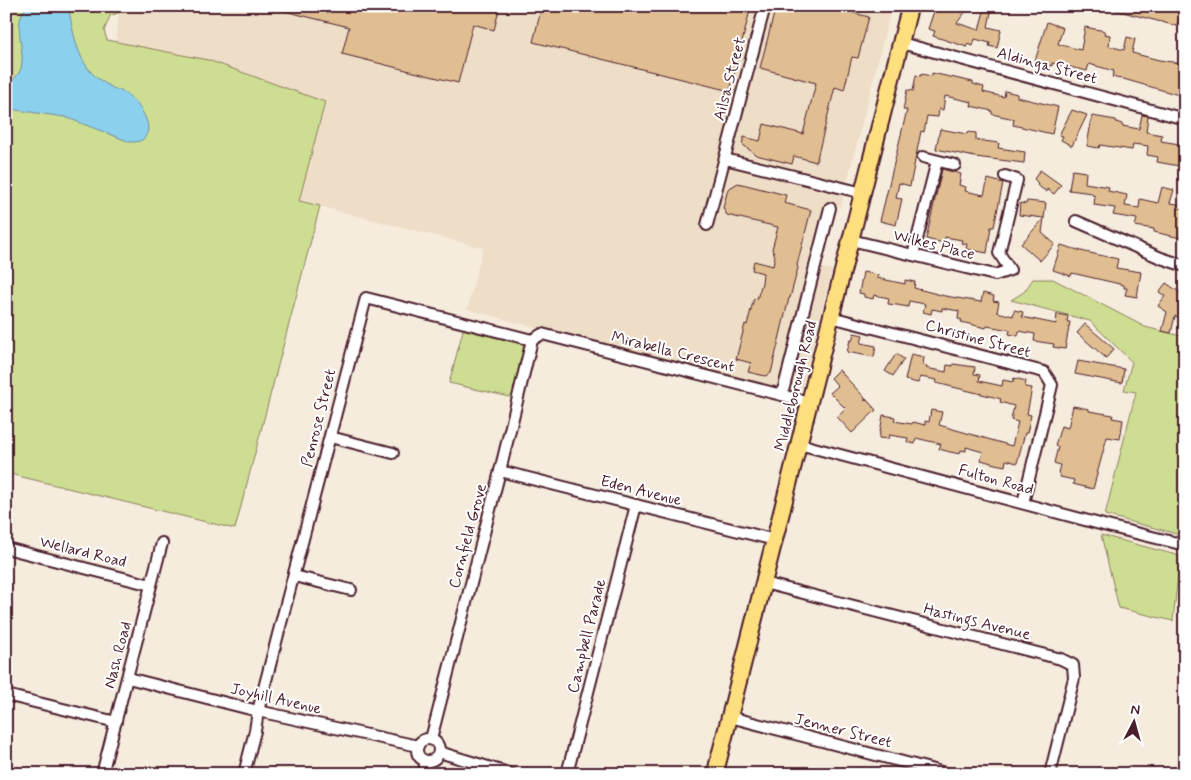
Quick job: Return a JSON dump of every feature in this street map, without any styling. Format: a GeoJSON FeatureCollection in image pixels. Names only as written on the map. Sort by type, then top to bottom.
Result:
{"type":"FeatureCollection","features":[{"type":"Feature","properties":{"kind":"main road","name":"Middleborough Road"},"geometry":{"type":"LineString","coordinates":[[715,774],[910,6]]}},
{"type":"Feature","properties":{"kind":"street","name":"Ailsa Street"},"geometry":{"type":"LineString","coordinates":[[707,225],[764,6]]}},
{"type":"Feature","properties":{"kind":"street","name":"Aldinga Street"},"geometry":{"type":"LineString","coordinates":[[901,43],[1185,119]]}},
{"type":"Feature","properties":{"kind":"street"},"geometry":{"type":"LineString","coordinates":[[923,157],[955,165]]}},
{"type":"Feature","properties":{"kind":"street"},"geometry":{"type":"LineString","coordinates":[[725,158],[863,193]]}},
{"type":"Feature","properties":{"kind":"street"},"geometry":{"type":"LineString","coordinates":[[913,255],[937,161]]}},
{"type":"Feature","properties":{"kind":"street","name":"Wilkes Place"},"geometry":{"type":"LineString","coordinates":[[851,240],[994,275],[1010,270],[999,254],[1018,180],[1005,176]]}},
{"type":"Feature","properties":{"kind":"street"},"geometry":{"type":"LineString","coordinates":[[782,395],[830,208]]}},
{"type":"Feature","properties":{"kind":"street"},"geometry":{"type":"LineString","coordinates":[[1076,221],[1161,258],[1185,266]]}},
{"type":"Feature","properties":{"kind":"street","name":"Penrose Street"},"geometry":{"type":"LineString","coordinates":[[244,774],[258,711],[366,298],[532,340]]}},
{"type":"Feature","properties":{"kind":"street","name":"Christine Street"},"geometry":{"type":"LineString","coordinates":[[832,317],[1044,372],[1052,385],[1023,503]]}},
{"type":"Feature","properties":{"kind":"street","name":"Mirabella Crescent"},"geometry":{"type":"LineString","coordinates":[[532,340],[542,334],[809,402]]}},
{"type":"Feature","properties":{"kind":"street","name":"Cornfield Grove"},"geometry":{"type":"LineString","coordinates":[[431,739],[532,340]]}},
{"type":"Feature","properties":{"kind":"street"},"geometry":{"type":"LineString","coordinates":[[330,437],[393,453]]}},
{"type":"Feature","properties":{"kind":"street","name":"Fulton Road"},"geometry":{"type":"LineString","coordinates":[[799,444],[1185,545]]}},
{"type":"Feature","properties":{"kind":"street","name":"Eden Avenue"},"geometry":{"type":"LineString","coordinates":[[500,471],[775,540]]}},
{"type":"Feature","properties":{"kind":"street","name":"Campbell Parade"},"geometry":{"type":"LineString","coordinates":[[567,774],[636,505]]}},
{"type":"Feature","properties":{"kind":"street","name":"Nash Road"},"geometry":{"type":"LineString","coordinates":[[102,774],[162,543]]}},
{"type":"Feature","properties":{"kind":"street","name":"Wellard Road"},"geometry":{"type":"LineString","coordinates":[[6,548],[152,585]]}},
{"type":"Feature","properties":{"kind":"street"},"geometry":{"type":"LineString","coordinates":[[294,576],[351,590]]}},
{"type":"Feature","properties":{"kind":"street","name":"Hastings Avenue"},"geometry":{"type":"LineString","coordinates":[[764,582],[1062,659],[1073,665],[1074,678],[1050,774]]}},
{"type":"Feature","properties":{"kind":"street","name":"Joyhill Avenue"},"geometry":{"type":"LineString","coordinates":[[128,678],[258,711],[418,746]]}},
{"type":"Feature","properties":{"kind":"street"},"geometry":{"type":"LineString","coordinates":[[6,694],[116,722]]}},
{"type":"Feature","properties":{"kind":"street","name":"Jenner Street"},"geometry":{"type":"LineString","coordinates":[[730,717],[949,774]]}},
{"type":"Feature","properties":{"kind":"street"},"geometry":{"type":"LineString","coordinates":[[431,739],[438,744],[439,752],[433,760],[426,761],[419,756],[418,746],[421,742],[431,739]]}},
{"type":"Feature","properties":{"kind":"street"},"geometry":{"type":"LineString","coordinates":[[439,752],[511,774]]}},
{"type":"Feature","properties":{"kind":"street"},"geometry":{"type":"LineString","coordinates":[[423,774],[426,761]]}},
{"type":"Feature","properties":{"kind":"shaded area"},"geometry":{"type":"Polygon","coordinates":[[[119,6],[892,6],[841,206],[831,204],[815,266],[832,270],[802,389],[785,384],[782,395],[467,309],[483,248],[299,201],[116,43],[119,6]]]}},
{"type":"Feature","properties":{"kind":"green space"},"geometry":{"type":"Polygon","coordinates":[[[6,6],[122,6],[123,11],[110,16],[104,31],[107,40],[208,60],[325,102],[299,201],[320,206],[235,529],[6,473],[6,6]]]}},
{"type":"Feature","properties":{"kind":"green space"},"geometry":{"type":"Polygon","coordinates":[[[1033,279],[1053,279],[1145,327],[1185,337],[1185,536],[1105,515],[1136,392],[1124,390],[1132,362],[1090,321],[1011,300],[1024,292],[1033,279]]]}},
{"type":"Feature","properties":{"kind":"green space"},"geometry":{"type":"Polygon","coordinates":[[[465,323],[532,340],[518,399],[449,383],[465,323]]]}},
{"type":"Feature","properties":{"kind":"green space"},"geometry":{"type":"Polygon","coordinates":[[[1101,535],[1180,556],[1173,621],[1119,608],[1101,535]]]}},
{"type":"Feature","properties":{"kind":"water"},"geometry":{"type":"Polygon","coordinates":[[[27,6],[68,6],[75,40],[85,64],[98,79],[127,94],[142,110],[148,130],[143,139],[137,142],[130,142],[65,117],[16,110],[6,106],[6,86],[13,80],[21,68],[22,52],[19,28],[22,13],[27,6]]]}},
{"type":"Feature","properties":{"kind":"building"},"geometry":{"type":"Polygon","coordinates":[[[277,6],[500,6],[494,30],[473,24],[458,83],[342,54],[349,27],[276,9],[277,6]]]}},
{"type":"Feature","properties":{"kind":"building"},"geometry":{"type":"Polygon","coordinates":[[[542,6],[751,6],[730,91],[533,42],[542,6]]]}},
{"type":"Feature","properties":{"kind":"building"},"geometry":{"type":"Polygon","coordinates":[[[776,6],[826,6],[869,17],[858,58],[852,57],[844,90],[835,87],[816,162],[794,156],[792,164],[756,155],[742,144],[744,137],[760,141],[764,124],[803,134],[816,83],[760,68],[776,6]]]}},
{"type":"Feature","properties":{"kind":"building"},"geometry":{"type":"Polygon","coordinates":[[[940,6],[959,6],[966,11],[957,23],[979,30],[984,11],[991,12],[988,27],[1001,30],[997,48],[989,46],[990,43],[975,39],[973,46],[967,44],[967,47],[933,36],[935,31],[928,29],[933,14],[940,6]]]}},
{"type":"Feature","properties":{"kind":"building"},"geometry":{"type":"Polygon","coordinates":[[[1111,6],[1182,6],[1177,26],[1111,9],[1111,6]]]}},
{"type":"Feature","properties":{"kind":"building"},"geometry":{"type":"Polygon","coordinates":[[[1047,22],[1063,28],[1058,44],[1081,50],[1085,27],[1105,31],[1104,34],[1110,35],[1109,46],[1124,50],[1127,37],[1135,39],[1132,53],[1185,64],[1185,89],[1181,88],[1179,95],[1112,77],[1114,71],[1089,64],[1087,71],[1052,63],[1052,66],[1035,61],[1047,22]]]}},
{"type":"Feature","properties":{"kind":"building"},"geometry":{"type":"Polygon","coordinates":[[[932,73],[973,82],[973,84],[984,87],[983,92],[1004,97],[1005,91],[1017,94],[1017,97],[1058,107],[1052,134],[1013,125],[1014,119],[992,114],[992,111],[971,106],[972,102],[945,96],[943,110],[939,109],[938,117],[927,116],[924,132],[921,131],[910,186],[899,183],[896,198],[902,199],[896,225],[880,221],[907,110],[903,110],[907,90],[913,91],[916,75],[932,76],[932,73]]]}},
{"type":"Feature","properties":{"kind":"building"},"geometry":{"type":"Polygon","coordinates":[[[1072,110],[1087,115],[1072,146],[1061,140],[1063,136],[1059,135],[1072,110]]]}},
{"type":"Feature","properties":{"kind":"building"},"geometry":{"type":"Polygon","coordinates":[[[1142,115],[1148,116],[1146,132],[1162,135],[1161,141],[1185,145],[1185,167],[1157,162],[1158,157],[1147,155],[1148,146],[1133,144],[1132,150],[1100,145],[1099,148],[1087,146],[1092,116],[1116,120],[1122,126],[1139,129],[1142,115]]]}},
{"type":"Feature","properties":{"kind":"building"},"geometry":{"type":"Polygon","coordinates":[[[940,129],[967,134],[968,132],[976,133],[976,140],[999,143],[998,148],[1025,152],[1024,163],[975,157],[936,149],[940,129]]]}},
{"type":"Feature","properties":{"kind":"building"},"geometry":{"type":"Polygon","coordinates":[[[942,169],[961,174],[959,185],[966,187],[965,191],[984,195],[988,179],[1003,183],[994,227],[991,227],[987,253],[966,249],[967,244],[961,243],[962,240],[945,237],[944,243],[926,239],[942,169]]]}},
{"type":"Feature","properties":{"kind":"building"},"geometry":{"type":"Polygon","coordinates":[[[1040,170],[1061,185],[1054,194],[1047,189],[1047,192],[1037,185],[1038,183],[1034,179],[1040,170]]]}},
{"type":"Feature","properties":{"kind":"building"},"geometry":{"type":"Polygon","coordinates":[[[1072,170],[1086,172],[1085,183],[1109,187],[1108,191],[1127,195],[1125,206],[1139,208],[1140,199],[1158,203],[1162,187],[1174,190],[1170,203],[1178,204],[1177,208],[1185,209],[1185,239],[1154,232],[1154,229],[1135,226],[1137,219],[1113,215],[1115,208],[1094,205],[1095,196],[1092,193],[1069,190],[1072,170]]]}},
{"type":"Feature","properties":{"kind":"building"},"geometry":{"type":"Polygon","coordinates":[[[738,183],[786,195],[784,203],[811,210],[771,373],[765,376],[748,372],[751,363],[736,359],[745,324],[747,325],[754,298],[757,299],[762,283],[763,273],[752,270],[754,261],[773,266],[775,256],[772,249],[778,227],[727,215],[723,208],[728,189],[738,183]]]}},
{"type":"Feature","properties":{"kind":"building"},"geometry":{"type":"Polygon","coordinates":[[[1027,201],[1046,203],[1044,218],[1019,215],[1020,203],[1026,204],[1027,201]]]}},
{"type":"Feature","properties":{"kind":"building"},"geometry":{"type":"Polygon","coordinates":[[[1044,218],[1042,233],[1055,244],[1040,261],[1021,244],[1044,218]]]}},
{"type":"Feature","properties":{"kind":"building"},"geometry":{"type":"Polygon","coordinates":[[[1061,245],[1118,259],[1116,268],[1141,272],[1137,297],[1125,295],[1127,288],[1124,288],[1124,285],[1072,273],[1071,276],[1053,270],[1061,245]]]}},
{"type":"Feature","properties":{"kind":"building"},"geometry":{"type":"Polygon","coordinates":[[[863,272],[878,275],[877,278],[905,284],[905,280],[915,282],[914,288],[945,296],[981,302],[983,293],[994,296],[993,301],[999,302],[997,312],[1013,316],[1014,310],[1023,312],[1022,317],[1056,324],[1057,314],[1068,316],[1067,322],[1070,322],[1065,349],[1053,347],[1054,344],[1034,341],[1035,334],[1019,331],[1018,336],[1009,334],[1010,330],[987,326],[986,328],[961,322],[962,320],[958,319],[959,311],[942,308],[942,311],[932,309],[931,314],[923,312],[925,304],[909,301],[908,307],[888,304],[889,298],[874,295],[873,299],[864,297],[864,294],[859,293],[863,272]]]}},
{"type":"Feature","properties":{"kind":"building"},"geometry":{"type":"Polygon","coordinates":[[[1166,283],[1185,296],[1185,319],[1175,316],[1171,333],[1162,331],[1167,312],[1158,306],[1165,296],[1159,292],[1166,283]]]}},
{"type":"Feature","properties":{"kind":"building"},"geometry":{"type":"Polygon","coordinates":[[[1085,324],[1114,349],[1106,358],[1077,333],[1085,324]]]}},
{"type":"Feature","properties":{"kind":"building"},"geometry":{"type":"Polygon","coordinates":[[[854,333],[863,335],[861,343],[876,346],[874,357],[847,352],[854,333]]]}},
{"type":"Feature","properties":{"kind":"building"},"geometry":{"type":"Polygon","coordinates":[[[896,354],[904,359],[893,376],[885,371],[896,354]]]}},
{"type":"Feature","properties":{"kind":"building"},"geometry":{"type":"Polygon","coordinates":[[[911,354],[924,357],[923,365],[927,366],[926,368],[946,372],[947,365],[975,367],[974,374],[980,375],[979,381],[1002,386],[1003,380],[1013,382],[1014,378],[1026,381],[1025,387],[1032,388],[1027,414],[1031,415],[1017,463],[1006,460],[1005,466],[981,460],[983,452],[966,447],[966,451],[961,450],[960,454],[939,449],[941,444],[916,438],[915,444],[907,442],[908,438],[889,435],[888,439],[879,438],[883,415],[895,417],[894,421],[925,425],[925,421],[929,422],[931,410],[942,412],[939,425],[1012,446],[1018,422],[1011,420],[1014,406],[1000,402],[1001,399],[936,383],[937,380],[920,377],[918,383],[905,380],[911,354]]]}},
{"type":"Feature","properties":{"kind":"building"},"geometry":{"type":"Polygon","coordinates":[[[1078,361],[1124,369],[1122,383],[1075,374],[1078,361]]]}},
{"type":"Feature","properties":{"kind":"building"},"geometry":{"type":"Polygon","coordinates":[[[839,370],[865,398],[865,401],[866,399],[876,410],[852,433],[837,417],[846,409],[830,393],[838,386],[831,378],[839,370]]]}},
{"type":"Feature","properties":{"kind":"building"},"geometry":{"type":"Polygon","coordinates":[[[1073,406],[1113,415],[1112,418],[1123,420],[1120,439],[1107,437],[1093,489],[1073,484],[1074,480],[1060,477],[1058,473],[1060,465],[1054,463],[1058,447],[1055,446],[1061,426],[1068,428],[1073,406]]]}}]}
